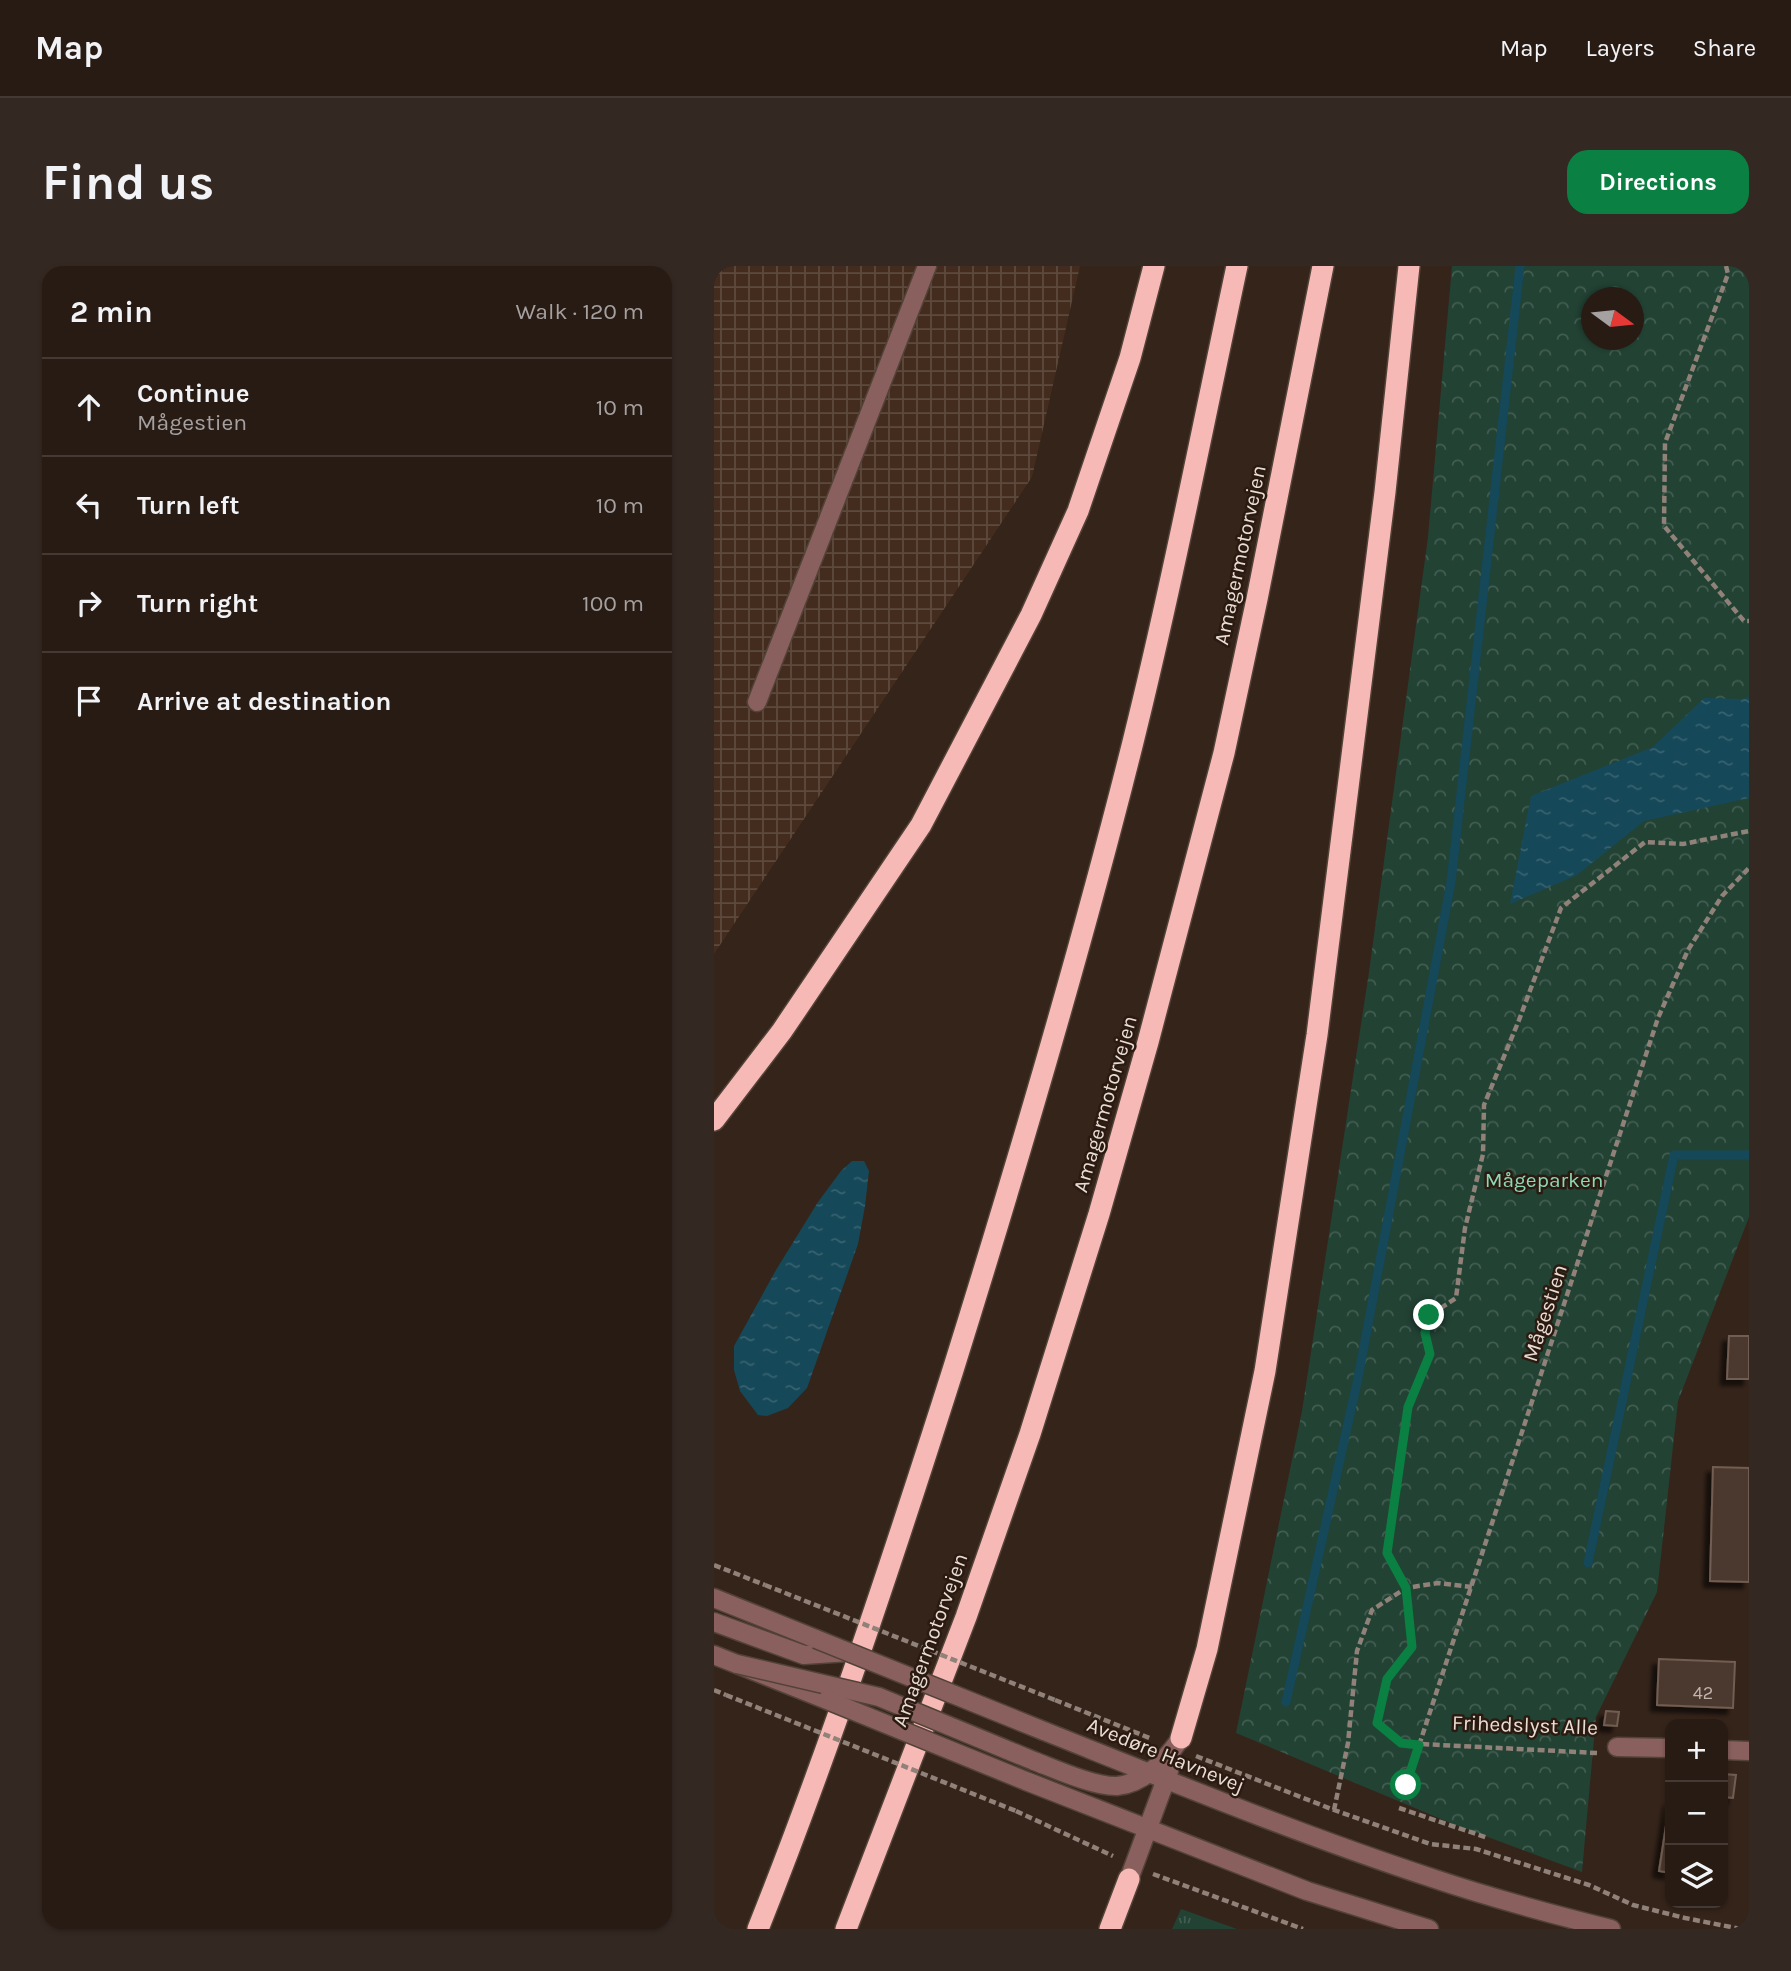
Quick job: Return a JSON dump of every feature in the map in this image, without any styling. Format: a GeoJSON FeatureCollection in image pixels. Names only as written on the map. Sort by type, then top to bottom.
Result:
{"type":"FeatureCollection","features":[{"type":"Feature","properties":{"kind":"highway"},"geometry":{"type":"LineString","coordinates":[[714,1120],[782,1031],[920,825],[1031,615],[1078,511],[1130,358],[1154,266]]}},
{"type":"Feature","properties":{"kind":"highway"},"geometry":{"type":"LineString","coordinates":[[758,1929],[785,1863],[881,1593],[1008,1195],[1060,1017],[1133,741],[1171,580],[1237,266]]}},
{"type":"Feature","properties":{"kind":"highway","name":"Amagermotorvejen"},"geometry":{"type":"LineString","coordinates":[[846,1929],[971,1604],[1030,1434],[1103,1201],[1149,1042],[1224,752],[1323,266]]}},
{"type":"Feature","properties":{"kind":"highway"},"geometry":{"type":"LineString","coordinates":[[1181,1738],[1207,1649],[1265,1371],[1317,1035],[1385,492],[1409,266]]}},
{"type":"Feature","properties":{"kind":"highway"},"geometry":{"type":"LineString","coordinates":[[1110,1929],[1129,1879]]}},
{"type":"Feature","properties":{"kind":"street"},"geometry":{"type":"LineString","coordinates":[[757,702],[927,266]]}},
{"type":"Feature","properties":{"kind":"street","name":"Avedøre Havnevej"},"geometry":{"type":"LineString","coordinates":[[714,1598],[1227,1805],[1432,1878],[1536,1910],[1611,1929]]}},
{"type":"Feature","properties":{"kind":"street"},"geometry":{"type":"LineString","coordinates":[[714,1622],[804,1655],[849,1652]]}},
{"type":"Feature","properties":{"kind":"street"},"geometry":{"type":"LineString","coordinates":[[714,1655],[1307,1891],[1429,1929]]}},
{"type":"Feature","properties":{"kind":"street"},"geometry":{"type":"LineString","coordinates":[[737,1664],[879,1697],[1090,1782],[1118,1786],[1157,1776]]}},
{"type":"Feature","properties":{"kind":"street"},"geometry":{"type":"LineString","coordinates":[[1129,1879],[1147,1829],[1157,1776],[1181,1738]]}},
{"type":"Feature","properties":{"kind":"street","name":"Frihedslyst Alle"},"geometry":{"type":"LineString","coordinates":[[1618,1746],[1665,1748]]}},
{"type":"Feature","properties":{"kind":"street"},"geometry":{"type":"LineString","coordinates":[[1728,1750],[1749,1751]]}},
{"type":"Feature","properties":{"kind":"path"},"geometry":{"type":"LineString","coordinates":[[1726,266],[1728,274],[1665,443],[1664,526],[1744,621],[1749,621]]}},
{"type":"Feature","properties":{"kind":"path"},"geometry":{"type":"LineString","coordinates":[[1406,1588],[1387,1553],[1408,1407],[1430,1354],[1425,1333],[1429,1315],[1456,1298],[1465,1228],[1483,1154],[1484,1105],[1561,908],[1644,842],[1684,844],[1749,831]]}},
{"type":"Feature","properties":{"kind":"path","name":"Mågestien"},"geometry":{"type":"LineString","coordinates":[[1406,1785],[1658,1018],[1688,950],[1722,896],[1749,868]]}},
{"type":"Feature","properties":{"kind":"path"},"geometry":{"type":"LineString","coordinates":[[714,1565],[1055,1700]]}},
{"type":"Feature","properties":{"kind":"path"},"geometry":{"type":"LineString","coordinates":[[1472,1587],[1438,1583],[1406,1588],[1372,1611],[1357,1651],[1348,1742],[1334,1810],[1430,1844],[1476,1849],[1589,1885],[1633,1905],[1741,1929]]}},
{"type":"Feature","properties":{"kind":"path","name":"Frihedslyst Alle"},"geometry":{"type":"LineString","coordinates":[[1406,1588],[1412,1647],[1387,1679],[1377,1723],[1401,1743],[1599,1754],[1618,1746]]}},
{"type":"Feature","properties":{"kind":"path"},"geometry":{"type":"LineString","coordinates":[[714,1690],[1016,1811]]}},
{"type":"Feature","properties":{"kind":"path"},"geometry":{"type":"LineString","coordinates":[[1399,1808],[1488,1838]]}},
{"type":"Feature","properties":{"kind":"path"},"geometry":{"type":"LineString","coordinates":[[1289,1927],[1303,1929]]}},
{"type":"Feature","properties":{"kind":"shaded area"},"geometry":{"type":"Polygon","coordinates":[[[714,266],[1080,266],[1032,477],[714,954],[714,266]]]}},
{"type":"Feature","properties":{"kind":"green space","name":"Mågeparken"},"geometry":{"type":"Polygon","coordinates":[[[1452,266],[1749,266],[1749,1217],[1678,1401],[1657,1592],[1596,1717],[1582,1872],[1453,1824],[1236,1733],[1302,1411],[1369,972],[1428,537],[1452,266]]]}},
{"type":"Feature","properties":{"kind":"green space"},"geometry":{"type":"Polygon","coordinates":[[[1181,1909],[1237,1929],[1172,1929],[1181,1909]]]}},
{"type":"Feature","properties":{"kind":"water"},"geometry":{"type":"Polygon","coordinates":[[[1749,697],[1749,798],[1644,821],[1577,875],[1510,904],[1531,796],[1653,747],[1704,698],[1749,697]]]}},
{"type":"Feature","properties":{"kind":"water"},"geometry":{"type":"Polygon","coordinates":[[[852,1161],[864,1161],[869,1171],[858,1244],[807,1388],[788,1408],[767,1416],[758,1415],[740,1391],[734,1370],[734,1346],[818,1202],[852,1161]]]}},
{"type":"Feature","properties":{"kind":"building"},"geometry":{"type":"Polygon","coordinates":[[[1729,1336],[1749,1336],[1749,1379],[1727,1379],[1729,1336]]]}},
{"type":"Feature","properties":{"kind":"building"},"geometry":{"type":"Polygon","coordinates":[[[1713,1467],[1749,1468],[1749,1582],[1710,1581],[1713,1467]]]}},
{"type":"Feature","properties":{"kind":"building"},"geometry":{"type":"Polygon","coordinates":[[[1659,1659],[1735,1662],[1733,1708],[1657,1705],[1659,1659]]]}},
{"type":"Feature","properties":{"kind":"building"},"geometry":{"type":"Polygon","coordinates":[[[1606,1711],[1619,1712],[1617,1726],[1604,1725],[1606,1711]]]}},
{"type":"Feature","properties":{"kind":"building"},"geometry":{"type":"Polygon","coordinates":[[[1728,1774],[1736,1775],[1733,1798],[1728,1798],[1728,1774]]]}},
{"type":"Feature","properties":{"kind":"building"},"geometry":{"type":"Polygon","coordinates":[[[1665,1832],[1665,1872],[1659,1871],[1665,1832]]]}},
{"type":"Feature","properties":{"kind":"waterway"},"geometry":{"type":"LineString","coordinates":[[1286,1702],[1358,1378],[1451,882],[1520,266]]}},
{"type":"Feature","properties":{"kind":"waterway"},"geometry":{"type":"LineString","coordinates":[[1588,1563],[1674,1155],[1749,1155]]}},
{"type":"Feature","properties":{"kind":"route"},"geometry":{"type":"LineString","coordinates":[[1406,1785],[1419,1745],[1401,1743],[1377,1723],[1387,1679],[1412,1647],[1406,1588],[1387,1553],[1408,1407],[1430,1354],[1425,1333],[1429,1315]]}}]}
